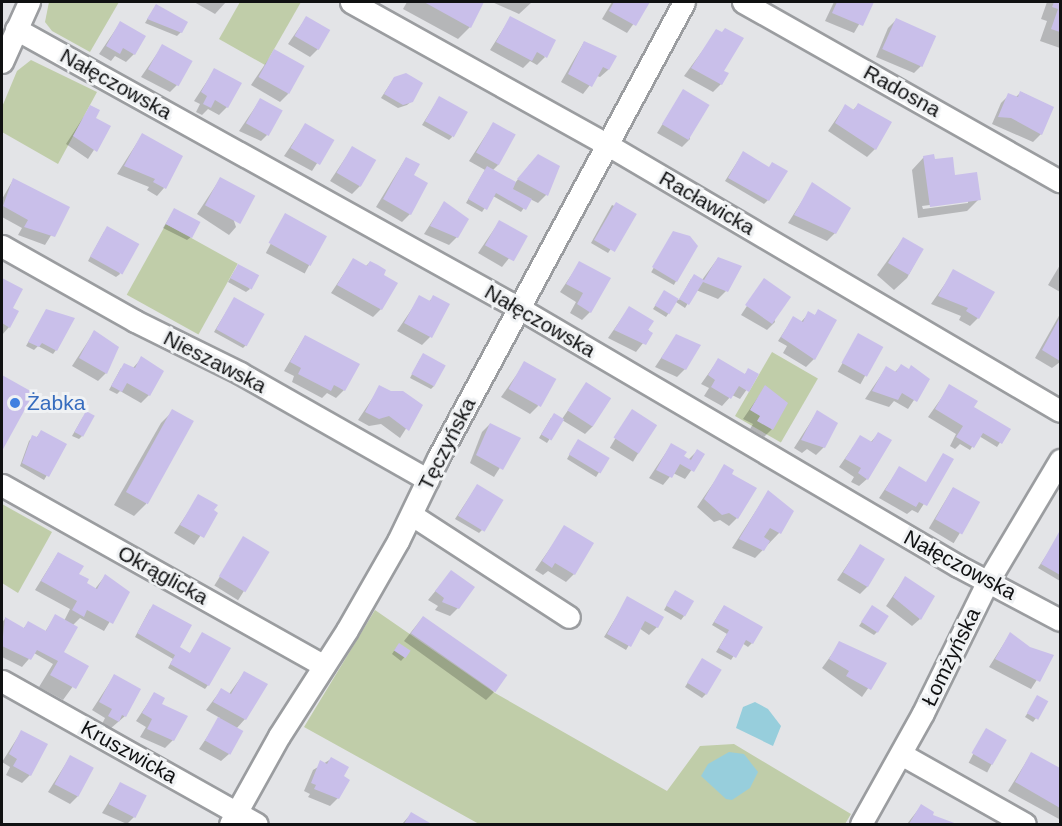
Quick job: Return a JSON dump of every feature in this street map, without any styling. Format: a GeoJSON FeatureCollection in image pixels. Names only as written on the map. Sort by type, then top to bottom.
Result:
{"type":"FeatureCollection","features":[{"type":"Feature","properties":{"kind":"street"},"geometry":{"type":"LineString","coordinates":[[2,62],[29,2]]}},
{"type":"Feature","properties":{"kind":"street","name":"Racławicka"},"geometry":{"type":"LineString","coordinates":[[351,2],[608,145],[1060,411]]}},
{"type":"Feature","properties":{"kind":"street","name":"Tęczyńska"},"geometry":{"type":"LineString","coordinates":[[234,819],[279,736],[324,666],[412,515],[428,480],[519,308],[684,2]]}},
{"type":"Feature","properties":{"kind":"street","name":"Radosna"},"geometry":{"type":"LineString","coordinates":[[742,2],[1060,181]]}},
{"type":"Feature","properties":{"kind":"street","name":"Nałęczowska"},"geometry":{"type":"LineString","coordinates":[[16,29],[519,308],[988,581],[1060,620]]}},
{"type":"Feature","properties":{"kind":"street","name":"Nieszawska"},"geometry":{"type":"LineString","coordinates":[[2,246],[135,321],[240,373],[428,480]]}},
{"type":"Feature","properties":{"kind":"street","name":"Łomżyńska"},"geometry":{"type":"LineString","coordinates":[[861,825],[902,754],[988,581],[1060,460]]}},
{"type":"Feature","properties":{"kind":"street","name":"Okrąglicka"},"geometry":{"type":"LineString","coordinates":[[2,485],[324,666]]}},
{"type":"Feature","properties":{"kind":"street"},"geometry":{"type":"LineString","coordinates":[[412,515],[569,617]]}},
{"type":"Feature","properties":{"kind":"street","name":"Kruszwicka"},"geometry":{"type":"LineString","coordinates":[[2,681],[234,819],[257,825]]}},
{"type":"Feature","properties":{"kind":"street"},"geometry":{"type":"LineString","coordinates":[[902,754],[1025,825]]}},
{"type":"Feature","properties":{"kind":"green space"},"geometry":{"type":"Polygon","coordinates":[[[49,2],[119,2],[90,52],[52,31],[45,22],[49,2]]]}},
{"type":"Feature","properties":{"kind":"green space"},"geometry":{"type":"Polygon","coordinates":[[[240,2],[301,2],[265,65],[219,39],[240,2]]]}},
{"type":"Feature","properties":{"kind":"green space"},"geometry":{"type":"Polygon","coordinates":[[[31,60],[97,92],[58,164],[2,132],[2,107],[17,71],[31,60]]]}},
{"type":"Feature","properties":{"kind":"green space"},"geometry":{"type":"Polygon","coordinates":[[[166,224],[238,264],[198,335],[127,295],[166,224]]]}},
{"type":"Feature","properties":{"kind":"green space"},"geometry":{"type":"Polygon","coordinates":[[[772,352],[818,378],[781,443],[735,416],[772,352]]]}},
{"type":"Feature","properties":{"kind":"green space"},"geometry":{"type":"Polygon","coordinates":[[[2,504],[52,532],[18,593],[2,583],[2,504]]]}},
{"type":"Feature","properties":{"kind":"green space"},"geometry":{"type":"Polygon","coordinates":[[[375,610],[495,693],[667,791],[700,746],[734,744],[851,814],[845,824],[479,824],[304,727],[375,610]]]}},
{"type":"Feature","properties":{"kind":"water"},"geometry":{"type":"Polygon","coordinates":[[[755,702],[768,709],[781,726],[773,746],[736,728],[743,707],[755,702]]]}},
{"type":"Feature","properties":{"kind":"water"},"geometry":{"type":"Polygon","coordinates":[[[729,752],[744,754],[758,772],[750,788],[732,800],[726,799],[701,776],[708,764],[729,752]]]}},
{"type":"Feature","properties":{"kind":"building"},"geometry":{"type":"Polygon","coordinates":[[[424,2],[484,2],[471,28],[424,2]]]}},
{"type":"Feature","properties":{"kind":"building"},"geometry":{"type":"Polygon","coordinates":[[[614,2],[650,2],[636,26],[609,11],[614,2]]]}},
{"type":"Feature","properties":{"kind":"building"},"geometry":{"type":"Polygon","coordinates":[[[837,2],[874,2],[863,26],[832,13],[837,2]]]}},
{"type":"Feature","properties":{"kind":"building"},"geometry":{"type":"Polygon","coordinates":[[[1054,2],[1060,2],[1060,32],[1051,29],[1058,9],[1052,7],[1054,2]]]}},
{"type":"Feature","properties":{"kind":"building"},"geometry":{"type":"Polygon","coordinates":[[[156,4],[188,22],[182,33],[147,19],[156,4]]]}},
{"type":"Feature","properties":{"kind":"building"},"geometry":{"type":"Polygon","coordinates":[[[306,16],[330,30],[319,50],[294,36],[306,16]]]}},
{"type":"Feature","properties":{"kind":"building"},"geometry":{"type":"Polygon","coordinates":[[[510,16],[556,40],[547,58],[537,52],[532,61],[496,42],[510,16]]]}},
{"type":"Feature","properties":{"kind":"building"},"geometry":{"type":"Polygon","coordinates":[[[896,18],[936,36],[922,67],[882,49],[896,18]]]}},
{"type":"Feature","properties":{"kind":"building"},"geometry":{"type":"Polygon","coordinates":[[[120,21],[146,36],[135,55],[123,48],[120,54],[106,46],[120,21]]]}},
{"type":"Feature","properties":{"kind":"building"},"geometry":{"type":"Polygon","coordinates":[[[725,28],[744,38],[724,71],[729,73],[722,85],[691,68],[716,29],[722,32],[725,28]]]}},
{"type":"Feature","properties":{"kind":"building"},"geometry":{"type":"Polygon","coordinates":[[[584,41],[617,56],[609,70],[603,67],[592,87],[568,74],[584,41]]]}},
{"type":"Feature","properties":{"kind":"building"},"geometry":{"type":"Polygon","coordinates":[[[162,44],[193,61],[179,86],[148,69],[162,44]]]}},
{"type":"Feature","properties":{"kind":"building"},"geometry":{"type":"Polygon","coordinates":[[[274,49],[305,66],[289,94],[258,77],[274,49]]]}},
{"type":"Feature","properties":{"kind":"building"},"geometry":{"type":"Polygon","coordinates":[[[214,68],[242,83],[228,108],[215,100],[211,108],[203,104],[207,96],[201,92],[214,68]]]}},
{"type":"Feature","properties":{"kind":"building"},"geometry":{"type":"Polygon","coordinates":[[[406,73],[423,83],[413,102],[403,105],[384,94],[394,77],[406,73]]]}},
{"type":"Feature","properties":{"kind":"building"},"geometry":{"type":"Polygon","coordinates":[[[683,89],[710,105],[688,140],[662,124],[683,89]]]}},
{"type":"Feature","properties":{"kind":"building"},"geometry":{"type":"Polygon","coordinates":[[[1020,91],[1054,107],[1042,135],[1011,118],[998,117],[1008,93],[1018,97],[1020,91]]]}},
{"type":"Feature","properties":{"kind":"building"},"geometry":{"type":"Polygon","coordinates":[[[439,96],[468,112],[454,137],[425,121],[439,96]]]}},
{"type":"Feature","properties":{"kind":"building"},"geometry":{"type":"Polygon","coordinates":[[[260,98],[283,111],[269,136],[246,123],[260,98]]]}},
{"type":"Feature","properties":{"kind":"building"},"geometry":{"type":"Polygon","coordinates":[[[858,103],[892,122],[876,150],[835,123],[845,104],[854,110],[858,103]]]}},
{"type":"Feature","properties":{"kind":"building"},"geometry":{"type":"Polygon","coordinates":[[[90,105],[100,110],[96,118],[111,126],[97,152],[73,136],[90,105]]]}},
{"type":"Feature","properties":{"kind":"building"},"geometry":{"type":"Polygon","coordinates":[[[493,122],[516,135],[499,165],[476,153],[493,122]]]}},
{"type":"Feature","properties":{"kind":"building"},"geometry":{"type":"Polygon","coordinates":[[[305,123],[334,140],[320,165],[290,148],[305,123]]]}},
{"type":"Feature","properties":{"kind":"building"},"geometry":{"type":"Polygon","coordinates":[[[142,133],[183,156],[166,189],[153,182],[155,179],[124,166],[142,133]]]}},
{"type":"Feature","properties":{"kind":"building"},"geometry":{"type":"Polygon","coordinates":[[[352,146],[376,160],[361,187],[336,173],[352,146]]]}},
{"type":"Feature","properties":{"kind":"building"},"geometry":{"type":"Polygon","coordinates":[[[743,151],[769,167],[772,162],[788,171],[769,201],[728,178],[743,151]]]}},
{"type":"Feature","properties":{"kind":"building"},"geometry":{"type":"Polygon","coordinates":[[[538,154],[560,166],[548,196],[517,179],[538,154]]]}},
{"type":"Feature","properties":{"kind":"building"},"geometry":{"type":"Polygon","coordinates":[[[934,154],[935,159],[953,157],[955,175],[977,172],[981,200],[930,207],[923,156],[934,154]]]}},
{"type":"Feature","properties":{"kind":"building"},"geometry":{"type":"Polygon","coordinates":[[[406,157],[420,164],[414,175],[428,183],[411,215],[383,199],[406,157]]]}},
{"type":"Feature","properties":{"kind":"building"},"geometry":{"type":"Polygon","coordinates":[[[487,166],[516,182],[513,189],[532,199],[526,210],[496,193],[487,210],[468,199],[487,166]]]}},
{"type":"Feature","properties":{"kind":"building"},"geometry":{"type":"Polygon","coordinates":[[[220,177],[255,196],[240,224],[205,205],[220,177]]]}},
{"type":"Feature","properties":{"kind":"building"},"geometry":{"type":"Polygon","coordinates":[[[13,178],[70,207],[55,237],[24,227],[28,220],[3,206],[13,178]]]}},
{"type":"Feature","properties":{"kind":"building"},"geometry":{"type":"Polygon","coordinates":[[[812,182],[851,208],[836,234],[794,215],[812,182]]]}},
{"type":"Feature","properties":{"kind":"building"},"geometry":{"type":"Polygon","coordinates":[[[444,201],[469,219],[458,238],[430,226],[444,201]]]}},
{"type":"Feature","properties":{"kind":"building"},"geometry":{"type":"Polygon","coordinates":[[[616,202],[637,214],[615,252],[594,240],[616,202]]]}},
{"type":"Feature","properties":{"kind":"building"},"geometry":{"type":"Polygon","coordinates":[[[174,208],[200,222],[192,238],[166,224],[174,208]]]}},
{"type":"Feature","properties":{"kind":"building"},"geometry":{"type":"Polygon","coordinates":[[[285,213],[327,236],[310,266],[269,243],[285,213]]]}},
{"type":"Feature","properties":{"kind":"building"},"geometry":{"type":"Polygon","coordinates":[[[499,220],[528,236],[514,261],[485,245],[499,220]]]}},
{"type":"Feature","properties":{"kind":"building"},"geometry":{"type":"Polygon","coordinates":[[[107,226],[139,244],[122,275],[90,257],[107,226]]]}},
{"type":"Feature","properties":{"kind":"building"},"geometry":{"type":"Polygon","coordinates":[[[673,231],[690,236],[698,246],[677,282],[652,267],[673,231]]]}},
{"type":"Feature","properties":{"kind":"building"},"geometry":{"type":"Polygon","coordinates":[[[903,237],[924,249],[909,275],[888,263],[903,237]]]}},
{"type":"Feature","properties":{"kind":"building"},"geometry":{"type":"Polygon","coordinates":[[[718,257],[742,266],[728,292],[703,282],[689,305],[679,299],[694,274],[704,280],[718,257]]]}},
{"type":"Feature","properties":{"kind":"building"},"geometry":{"type":"Polygon","coordinates":[[[353,258],[367,266],[370,261],[378,265],[386,270],[384,275],[398,283],[382,310],[337,285],[353,258]]]}},
{"type":"Feature","properties":{"kind":"building"},"geometry":{"type":"Polygon","coordinates":[[[579,261],[611,278],[591,313],[577,304],[583,293],[566,284],[579,261]]]}},
{"type":"Feature","properties":{"kind":"building"},"geometry":{"type":"Polygon","coordinates":[[[238,264],[259,275],[252,289],[230,278],[238,264]]]}},
{"type":"Feature","properties":{"kind":"building"},"geometry":{"type":"Polygon","coordinates":[[[953,269],[995,292],[979,319],[966,311],[968,308],[938,296],[953,269]]]}},
{"type":"Feature","properties":{"kind":"building"},"geometry":{"type":"Polygon","coordinates":[[[2,278],[23,289],[13,308],[19,311],[10,328],[2,323],[2,278]]]}},
{"type":"Feature","properties":{"kind":"building"},"geometry":{"type":"Polygon","coordinates":[[[764,278],[791,297],[772,324],[745,305],[764,278]]]}},
{"type":"Feature","properties":{"kind":"building"},"geometry":{"type":"Polygon","coordinates":[[[664,290],[679,299],[669,314],[655,305],[664,290]]]}},
{"type":"Feature","properties":{"kind":"building"},"geometry":{"type":"Polygon","coordinates":[[[419,295],[430,301],[433,295],[450,304],[432,338],[404,323],[419,295]]]}},
{"type":"Feature","properties":{"kind":"building"},"geometry":{"type":"Polygon","coordinates":[[[234,297],[265,314],[247,346],[216,329],[234,297]]]}},
{"type":"Feature","properties":{"kind":"building"},"geometry":{"type":"Polygon","coordinates":[[[629,306],[654,321],[648,330],[653,333],[646,345],[614,330],[629,306]]]}},
{"type":"Feature","properties":{"kind":"building"},"geometry":{"type":"Polygon","coordinates":[[[46,309],[75,318],[57,351],[42,343],[39,347],[28,342],[46,309]]]}},
{"type":"Feature","properties":{"kind":"building"},"geometry":{"type":"Polygon","coordinates":[[[818,309],[837,320],[815,360],[781,337],[793,316],[803,322],[808,311],[815,315],[818,309]]]}},
{"type":"Feature","properties":{"kind":"building"},"geometry":{"type":"Polygon","coordinates":[[[1060,317],[1060,361],[1042,350],[1060,317]]]}},
{"type":"Feature","properties":{"kind":"building"},"geometry":{"type":"Polygon","coordinates":[[[94,330],[119,347],[107,374],[79,358],[94,330]]]}},
{"type":"Feature","properties":{"kind":"building"},"geometry":{"type":"Polygon","coordinates":[[[858,333],[883,347],[867,377],[842,363],[858,333]]]}},
{"type":"Feature","properties":{"kind":"building"},"geometry":{"type":"Polygon","coordinates":[[[676,334],[701,345],[686,370],[661,358],[676,334]]]}},
{"type":"Feature","properties":{"kind":"building"},"geometry":{"type":"Polygon","coordinates":[[[305,335],[360,364],[345,391],[334,385],[331,391],[298,374],[301,368],[290,362],[305,335]]]}},
{"type":"Feature","properties":{"kind":"building"},"geometry":{"type":"Polygon","coordinates":[[[423,353],[446,366],[434,387],[411,374],[423,353]]]}},
{"type":"Feature","properties":{"kind":"building"},"geometry":{"type":"Polygon","coordinates":[[[141,356],[164,371],[150,396],[127,383],[122,392],[111,386],[124,363],[135,368],[141,356]]]}},
{"type":"Feature","properties":{"kind":"building"},"geometry":{"type":"Polygon","coordinates":[[[718,358],[745,374],[748,368],[759,374],[749,392],[739,386],[731,399],[711,387],[715,380],[708,375],[718,358]]]}},
{"type":"Feature","properties":{"kind":"building"},"geometry":{"type":"Polygon","coordinates":[[[524,361],[556,379],[541,407],[508,389],[524,361]]]}},
{"type":"Feature","properties":{"kind":"building"},"geometry":{"type":"Polygon","coordinates":[[[901,364],[909,369],[911,365],[930,379],[917,402],[902,393],[898,400],[872,391],[886,366],[896,372],[901,364]]]}},
{"type":"Feature","properties":{"kind":"building","name":"Żabka"},"geometry":{"type":"Polygon","coordinates":[[[2,375],[34,393],[2,451],[2,375]]]}},
{"type":"Feature","properties":{"kind":"building"},"geometry":{"type":"Polygon","coordinates":[[[586,382],[611,398],[593,427],[567,411],[586,382]]]}},
{"type":"Feature","properties":{"kind":"building"},"geometry":{"type":"Polygon","coordinates":[[[949,384],[978,401],[974,407],[1011,429],[1002,444],[983,433],[974,448],[956,437],[963,426],[935,409],[949,384]]]}},
{"type":"Feature","properties":{"kind":"building"},"geometry":{"type":"Polygon","coordinates":[[[379,385],[391,391],[403,391],[423,405],[409,431],[389,416],[379,419],[365,412],[379,385]]]}},
{"type":"Feature","properties":{"kind":"building"},"geometry":{"type":"Polygon","coordinates":[[[765,385],[788,403],[773,430],[757,421],[760,416],[750,410],[765,385]]]}},
{"type":"Feature","properties":{"kind":"building"},"geometry":{"type":"Polygon","coordinates":[[[172,409],[194,421],[148,504],[126,492],[172,409]]]}},
{"type":"Feature","properties":{"kind":"building"},"geometry":{"type":"Polygon","coordinates":[[[632,409],[657,425],[639,454],[613,438],[632,409]]]}},
{"type":"Feature","properties":{"kind":"building"},"geometry":{"type":"Polygon","coordinates":[[[817,410],[838,423],[825,448],[801,440],[817,410]]]}},
{"type":"Feature","properties":{"kind":"building"},"geometry":{"type":"Polygon","coordinates":[[[86,411],[95,416],[83,437],[74,432],[86,411]]]}},
{"type":"Feature","properties":{"kind":"building"},"geometry":{"type":"Polygon","coordinates":[[[554,413],[564,419],[551,441],[541,434],[554,413]]]}},
{"type":"Feature","properties":{"kind":"building"},"geometry":{"type":"Polygon","coordinates":[[[490,423],[521,438],[503,470],[476,455],[490,423]]]}},
{"type":"Feature","properties":{"kind":"building"},"geometry":{"type":"Polygon","coordinates":[[[41,430],[67,444],[49,477],[22,463],[32,435],[37,437],[41,430]]]}},
{"type":"Feature","properties":{"kind":"building"},"geometry":{"type":"Polygon","coordinates":[[[878,432],[892,440],[868,480],[858,473],[861,468],[845,459],[860,435],[872,442],[878,432]]]}},
{"type":"Feature","properties":{"kind":"building"},"geometry":{"type":"Polygon","coordinates":[[[578,439],[610,458],[600,473],[569,454],[578,439]]]}},
{"type":"Feature","properties":{"kind":"building"},"geometry":{"type":"Polygon","coordinates":[[[671,443],[687,452],[684,456],[691,460],[697,449],[705,454],[694,472],[680,464],[672,478],[656,470],[671,443]]]}},
{"type":"Feature","properties":{"kind":"building"},"geometry":{"type":"Polygon","coordinates":[[[943,453],[954,459],[927,506],[919,502],[916,507],[885,490],[899,466],[926,482],[943,453]]]}},
{"type":"Feature","properties":{"kind":"building"},"geometry":{"type":"Polygon","coordinates":[[[724,464],[734,470],[732,474],[757,488],[738,519],[729,513],[722,515],[704,499],[724,464]]]}},
{"type":"Feature","properties":{"kind":"building"},"geometry":{"type":"Polygon","coordinates":[[[477,484],[504,500],[485,532],[458,516],[477,484]]]}},
{"type":"Feature","properties":{"kind":"building"},"geometry":{"type":"Polygon","coordinates":[[[953,487],[980,502],[962,534],[935,519],[953,487]]]}},
{"type":"Feature","properties":{"kind":"building"},"geometry":{"type":"Polygon","coordinates":[[[768,490],[794,511],[781,534],[770,528],[764,537],[770,541],[764,551],[739,539],[768,490]]]}},
{"type":"Feature","properties":{"kind":"building"},"geometry":{"type":"Polygon","coordinates":[[[198,494],[218,505],[214,510],[218,513],[204,538],[180,525],[198,494]]]}},
{"type":"Feature","properties":{"kind":"building"},"geometry":{"type":"Polygon","coordinates":[[[564,525],[594,543],[575,575],[555,563],[552,568],[542,561],[564,525]]]}},
{"type":"Feature","properties":{"kind":"building"},"geometry":{"type":"Polygon","coordinates":[[[1060,532],[1060,575],[1041,564],[1060,532]]]}},
{"type":"Feature","properties":{"kind":"building"},"geometry":{"type":"Polygon","coordinates":[[[243,536],[270,552],[245,592],[219,576],[243,536]]]}},
{"type":"Feature","properties":{"kind":"building"},"geometry":{"type":"Polygon","coordinates":[[[860,544],[885,559],[868,587],[843,572],[860,544]]]}},
{"type":"Feature","properties":{"kind":"building"},"geometry":{"type":"Polygon","coordinates":[[[58,552],[84,566],[79,574],[89,579],[87,583],[97,589],[105,574],[130,592],[113,624],[87,610],[84,617],[72,610],[77,601],[41,581],[58,552]]]}},
{"type":"Feature","properties":{"kind":"building"},"geometry":{"type":"Polygon","coordinates":[[[451,570],[475,587],[459,609],[442,602],[444,598],[435,591],[451,570]]]}},
{"type":"Feature","properties":{"kind":"building"},"geometry":{"type":"Polygon","coordinates":[[[905,576],[935,596],[921,620],[893,597],[905,576]]]}},
{"type":"Feature","properties":{"kind":"building"},"geometry":{"type":"Polygon","coordinates":[[[675,590],[694,601],[685,617],[666,606],[675,590]]]}},
{"type":"Feature","properties":{"kind":"building"},"geometry":{"type":"Polygon","coordinates":[[[627,596],[664,617],[658,628],[645,621],[631,647],[607,634],[627,596]]]}},
{"type":"Feature","properties":{"kind":"building"},"geometry":{"type":"Polygon","coordinates":[[[153,604],[192,625],[180,647],[190,653],[202,632],[231,648],[209,686],[170,664],[175,655],[137,633],[153,604]]]}},
{"type":"Feature","properties":{"kind":"building"},"geometry":{"type":"Polygon","coordinates":[[[724,605],[763,627],[753,644],[746,640],[736,658],[719,648],[729,630],[714,622],[724,605]]]}},
{"type":"Feature","properties":{"kind":"building"},"geometry":{"type":"Polygon","coordinates":[[[872,605],[889,616],[878,633],[861,622],[872,605]]]}},
{"type":"Feature","properties":{"kind":"building"},"geometry":{"type":"Polygon","coordinates":[[[55,614],[78,627],[64,652],[89,666],[76,689],[50,675],[58,661],[37,650],[31,660],[2,646],[5,617],[24,628],[28,621],[46,631],[55,614]]]}},
{"type":"Feature","properties":{"kind":"building"},"geometry":{"type":"Polygon","coordinates":[[[423,616],[507,675],[495,692],[411,633],[423,616]]]}},
{"type":"Feature","properties":{"kind":"building"},"geometry":{"type":"Polygon","coordinates":[[[1010,632],[1030,647],[1054,655],[1040,682],[995,659],[1010,632]]]}},
{"type":"Feature","properties":{"kind":"building"},"geometry":{"type":"Polygon","coordinates":[[[839,641],[887,663],[871,690],[846,676],[849,671],[829,659],[839,641]]]}},
{"type":"Feature","properties":{"kind":"building"},"geometry":{"type":"Polygon","coordinates":[[[399,643],[411,651],[406,658],[394,650],[399,643]]]}},
{"type":"Feature","properties":{"kind":"building"},"geometry":{"type":"Polygon","coordinates":[[[702,658],[722,670],[707,695],[687,683],[702,658]]]}},
{"type":"Feature","properties":{"kind":"building"},"geometry":{"type":"Polygon","coordinates":[[[244,671],[268,684],[246,720],[213,702],[221,688],[231,694],[244,671]]]}},
{"type":"Feature","properties":{"kind":"building"},"geometry":{"type":"Polygon","coordinates":[[[114,674],[141,689],[126,717],[122,715],[119,722],[108,716],[112,709],[99,702],[114,674]]]}},
{"type":"Feature","properties":{"kind":"building"},"geometry":{"type":"Polygon","coordinates":[[[154,692],[165,698],[162,704],[188,716],[174,741],[147,729],[152,719],[142,713],[154,692]]]}},
{"type":"Feature","properties":{"kind":"building"},"geometry":{"type":"Polygon","coordinates":[[[1037,695],[1048,701],[1038,720],[1027,713],[1037,695]]]}},
{"type":"Feature","properties":{"kind":"building"},"geometry":{"type":"Polygon","coordinates":[[[218,717],[243,731],[230,755],[205,741],[218,717]]]}},
{"type":"Feature","properties":{"kind":"building"},"geometry":{"type":"Polygon","coordinates":[[[986,728],[1007,740],[992,765],[972,753],[986,728]]]}},
{"type":"Feature","properties":{"kind":"building"},"geometry":{"type":"Polygon","coordinates":[[[21,730],[48,744],[31,776],[13,766],[17,759],[9,754],[21,730]]]}},
{"type":"Feature","properties":{"kind":"building"},"geometry":{"type":"Polygon","coordinates":[[[1031,752],[1060,768],[1060,808],[1015,782],[1031,752]]]}},
{"type":"Feature","properties":{"kind":"building"},"geometry":{"type":"Polygon","coordinates":[[[70,755],[94,768],[78,797],[55,784],[70,755]]]}},
{"type":"Feature","properties":{"kind":"building"},"geometry":{"type":"Polygon","coordinates":[[[331,757],[349,767],[344,776],[350,780],[339,799],[314,789],[316,785],[311,783],[320,760],[327,764],[331,757]]]}},
{"type":"Feature","properties":{"kind":"building"},"geometry":{"type":"Polygon","coordinates":[[[120,782],[147,796],[135,818],[109,804],[120,782]]]}},
{"type":"Feature","properties":{"kind":"building"},"geometry":{"type":"Polygon","coordinates":[[[921,804],[934,812],[933,815],[957,824],[909,824],[921,804]]]}},
{"type":"Feature","properties":{"kind":"building"},"geometry":{"type":"Polygon","coordinates":[[[411,812],[430,823],[404,824],[411,812]]]}},
{"type":"Feature","properties":{"kind":"place","name":"Żabka"},"geometry":{"type":"Point","coordinates":[15,403]}}]}
